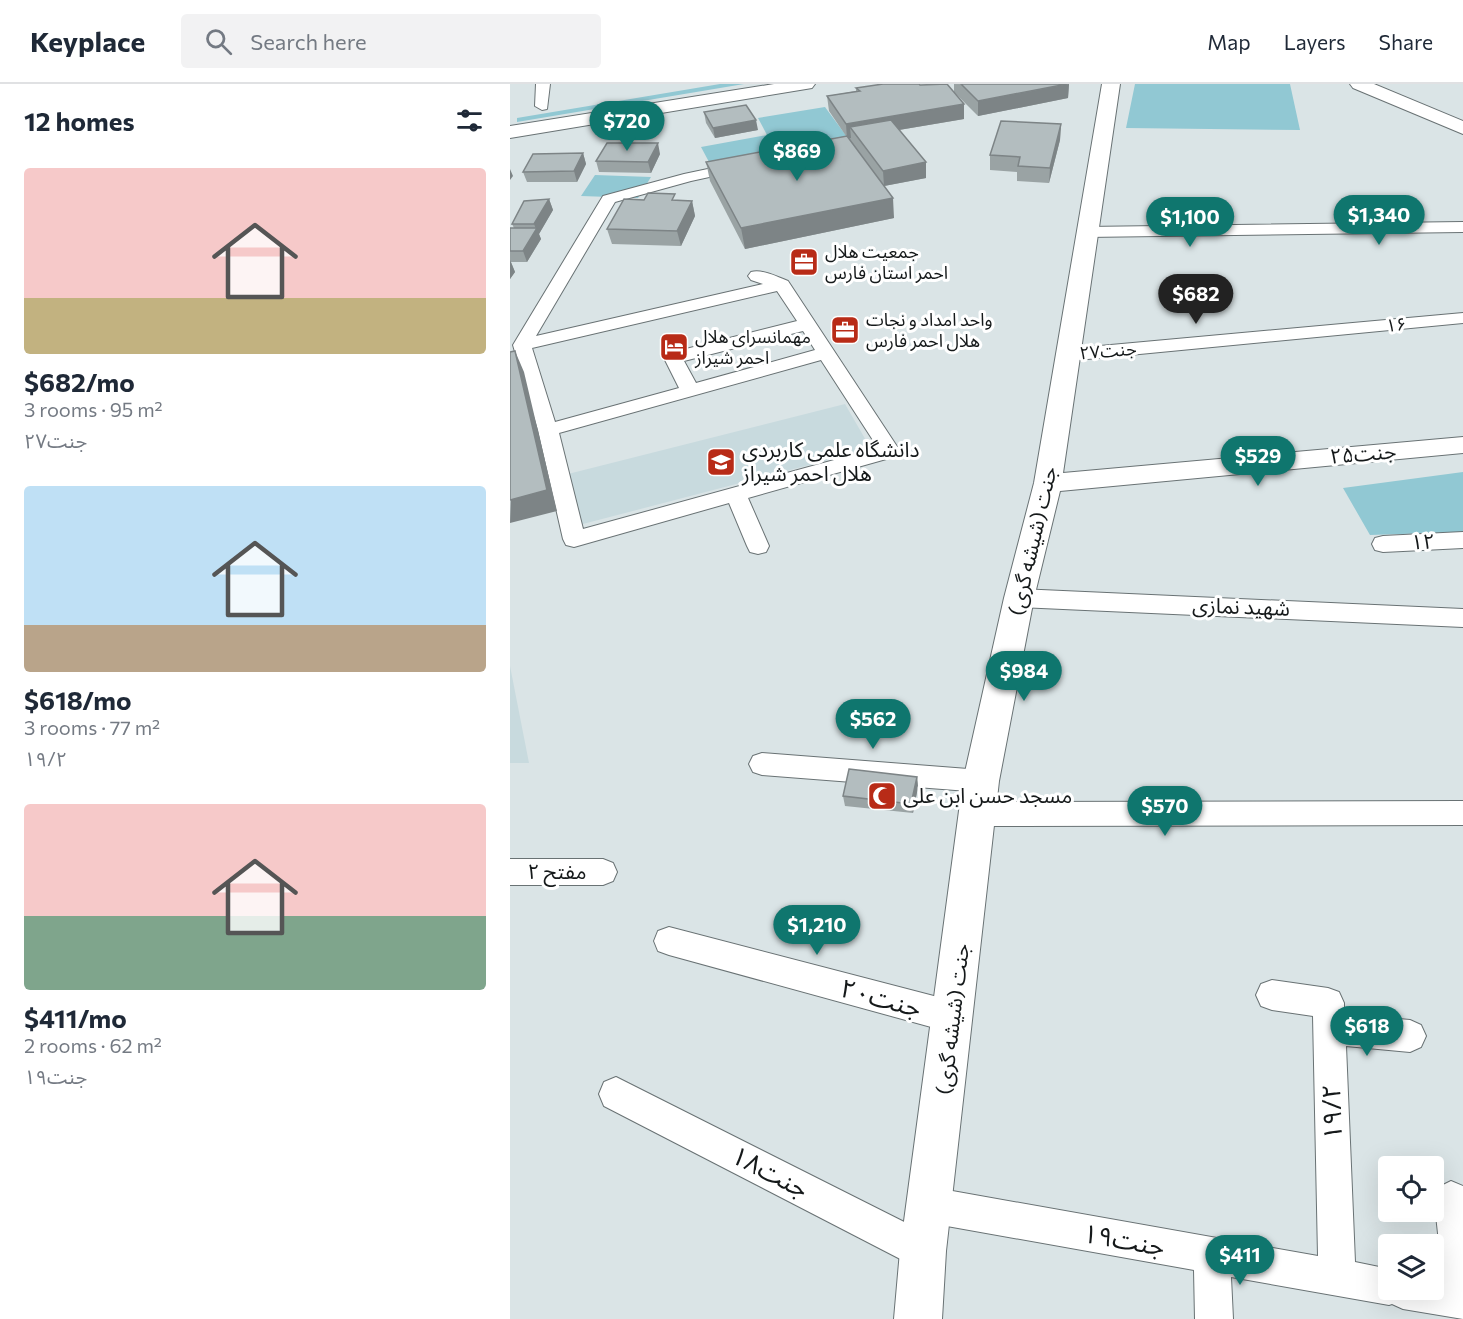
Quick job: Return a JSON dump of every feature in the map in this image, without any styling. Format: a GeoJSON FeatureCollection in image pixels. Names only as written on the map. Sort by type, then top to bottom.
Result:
{"type":"FeatureCollection","features":[{"type":"Feature","properties":{"kind":"street"},"geometry":{"type":"LineString","coordinates":[[521,110],[548,105],[543,84]]}},
{"type":"Feature","properties":{"kind":"street"},"geometry":{"type":"LineString","coordinates":[[510,132],[806,84]]}},
{"type":"Feature","properties":{"kind":"street","name":"جنت (شیشه گری)"},"geometry":{"type":"LineString","coordinates":[[918,1319],[923,1251],[981,781],[1019,598],[1048,483],[1111,84]]}},
{"type":"Feature","properties":{"kind":"street"},"geometry":{"type":"LineString","coordinates":[[1359,84],[1463,128]]}},
{"type":"Feature","properties":{"kind":"street"},"geometry":{"type":"LineString","coordinates":[[756,163],[688,177],[609,200],[522,345],[548,430],[574,539],[890,451],[782,285],[757,276]]}},
{"type":"Feature","properties":{"kind":"street"},"geometry":{"type":"LineString","coordinates":[[1086,232],[1463,227]]}},
{"type":"Feature","properties":{"kind":"street"},"geometry":{"type":"LineString","coordinates":[[522,345],[782,285]]}},
{"type":"Feature","properties":{"kind":"street","name":"۱۶"},"geometry":{"type":"LineString","coordinates":[[1329,331],[1463,318]]}},
{"type":"Feature","properties":{"kind":"street"},"geometry":{"type":"LineString","coordinates":[[690,390],[673,358],[808,324]]}},
{"type":"Feature","properties":{"kind":"street","name":"جنت۲۷"},"geometry":{"type":"LineString","coordinates":[[1067,355],[1329,331]]}},
{"type":"Feature","properties":{"kind":"street"},"geometry":{"type":"LineString","coordinates":[[548,430],[826,352]]}},
{"type":"Feature","properties":{"kind":"street","name":"جنت۲۵"},"geometry":{"type":"LineString","coordinates":[[1048,483],[1463,445]]}},
{"type":"Feature","properties":{"kind":"street"},"geometry":{"type":"LineString","coordinates":[[736,494],[758,546]]}},
{"type":"Feature","properties":{"kind":"street","name":"۱۲"},"geometry":{"type":"LineString","coordinates":[[1383,544],[1463,540]]}},
{"type":"Feature","properties":{"kind":"street","name":"شهید نمازی"},"geometry":{"type":"LineString","coordinates":[[1019,598],[1463,618]]}},
{"type":"Feature","properties":{"kind":"street"},"geometry":{"type":"LineString","coordinates":[[762,764],[981,781]]}},
{"type":"Feature","properties":{"kind":"street"},"geometry":{"type":"LineString","coordinates":[[977,814],[1463,813]]}},
{"type":"Feature","properties":{"kind":"street","name":"مفتح ۲"},"geometry":{"type":"LineString","coordinates":[[510,872],[603,872]]}},
{"type":"Feature","properties":{"kind":"street","name":"جنت۲۰"},"geometry":{"type":"LineString","coordinates":[[669,941],[953,1017]]}},
{"type":"Feature","properties":{"kind":"street","name":"۱۹/۲"},"geometry":{"type":"LineString","coordinates":[[1272,995],[1329,1003],[1337,1278]]}},
{"type":"Feature","properties":{"kind":"street"},"geometry":{"type":"LineString","coordinates":[[1329,1029],[1410,1036]]}},
{"type":"Feature","properties":{"kind":"street","name":"جنت۱۸"},"geometry":{"type":"LineString","coordinates":[[616,1094],[923,1251]]}},
{"type":"Feature","properties":{"kind":"street"},"geometry":{"type":"LineString","coordinates":[[1444,1263],[1451,1199]]}},
{"type":"Feature","properties":{"kind":"street","name":"جنت۱۹"},"geometry":{"type":"LineString","coordinates":[[930,1205],[1378,1285]]}},
{"type":"Feature","properties":{"kind":"street"},"geometry":{"type":"LineString","coordinates":[[1212,1256],[1214,1319]]}},
{"type":"Feature","properties":{"kind":"shaded area"},"geometry":{"type":"Polygon","coordinates":[[[720,84],[744,84],[517,122],[517,118],[720,84]]]}},
{"type":"Feature","properties":{"kind":"shaded area"},"geometry":{"type":"Polygon","coordinates":[[[1135,84],[1290,84],[1300,130],[1126,128],[1135,84]]]}},
{"type":"Feature","properties":{"kind":"shaded area"},"geometry":{"type":"Polygon","coordinates":[[[825,107],[856,149],[716,175],[701,147],[767,135],[758,118],[825,107]]]}},
{"type":"Feature","properties":{"kind":"shaded area"},"geometry":{"type":"Polygon","coordinates":[[[595,175],[651,177],[638,198],[581,196],[595,175]]]}},
{"type":"Feature","properties":{"kind":"shaded area","name":"دانشگاه علمی کاربردی هلال احمر شیراز"},"geometry":{"type":"Polygon","coordinates":[[[845,404],[871,449],[579,525],[568,474],[845,404]]]}},
{"type":"Feature","properties":{"kind":"shaded area"},"geometry":{"type":"Polygon","coordinates":[[[1463,472],[1463,532],[1370,535],[1343,488],[1463,472]]]}},
{"type":"Feature","properties":{"kind":"shaded area"},"geometry":{"type":"Polygon","coordinates":[[[510,666],[529,763],[510,763],[510,666]]]}},
{"type":"Feature","properties":{"kind":"building"},"geometry":{"type":"Polygon","coordinates":[[[883,84],[947,84],[964,104],[846,124],[827,96],[860,91],[856,88],[883,84]]]}},
{"type":"Feature","properties":{"kind":"building"},"geometry":{"type":"Polygon","coordinates":[[[961,84],[1067,84],[978,101],[961,84]]]}},
{"type":"Feature","properties":{"kind":"building"},"geometry":{"type":"Polygon","coordinates":[[[746,105],[756,120],[713,128],[704,112],[746,105]]]}},
{"type":"Feature","properties":{"kind":"building"},"geometry":{"type":"Polygon","coordinates":[[[891,120],[926,162],[883,171],[850,127],[891,120]]]}},
{"type":"Feature","properties":{"kind":"building"},"geometry":{"type":"Polygon","coordinates":[[[1001,121],[1061,124],[1050,168],[1018,166],[1020,157],[990,155],[1001,121]]]}},
{"type":"Feature","properties":{"kind":"building"},"geometry":{"type":"Polygon","coordinates":[[[847,136],[893,198],[741,228],[706,162],[847,136]]]}},
{"type":"Feature","properties":{"kind":"building"},"geometry":{"type":"Polygon","coordinates":[[[607,143],[658,143],[648,162],[596,161],[607,143]]]}},
{"type":"Feature","properties":{"kind":"building"},"geometry":{"type":"Polygon","coordinates":[[[583,153],[574,171],[523,172],[533,154],[583,153]]]}},
{"type":"Feature","properties":{"kind":"building"},"geometry":{"type":"Polygon","coordinates":[[[648,193],[675,194],[672,200],[692,201],[677,231],[607,229],[624,199],[644,200],[648,193]]]}},
{"type":"Feature","properties":{"kind":"building"},"geometry":{"type":"Polygon","coordinates":[[[549,199],[534,224],[512,224],[524,201],[549,199]]]}},
{"type":"Feature","properties":{"kind":"building"},"geometry":{"type":"Polygon","coordinates":[[[510,228],[537,228],[523,251],[510,251],[510,228]]]}},
{"type":"Feature","properties":{"kind":"building"},"geometry":{"type":"Polygon","coordinates":[[[515,351],[547,490],[510,500],[510,352],[515,351]]]}},
{"type":"Feature","properties":{"kind":"building","name":"مسجد حسن ابن علی"},"geometry":{"type":"Polygon","coordinates":[[[849,769],[917,777],[911,804],[843,796],[849,769]]]}},
{"type":"Feature","properties":{"kind":"place","name":"جمعیت هلال احمر استان فارس"},"geometry":{"type":"Point","coordinates":[804,262]}},
{"type":"Feature","properties":{"kind":"place","name":"واحد امداد و نجات هلال احمر فارس"},"geometry":{"type":"Point","coordinates":[845,330]}},
{"type":"Feature","properties":{"kind":"place","name":"مهمانسرای هلال احمر شیراز"},"geometry":{"type":"Point","coordinates":[674,347]}},
{"type":"Feature","properties":{"kind":"place","name":"دانشگاه علمی کاربردی هلال احمر شیراز"},"geometry":{"type":"Point","coordinates":[721,462]}},
{"type":"Feature","properties":{"kind":"place","name":"مسجد حسن ابن علی"},"geometry":{"type":"Point","coordinates":[882,796]}}]}
